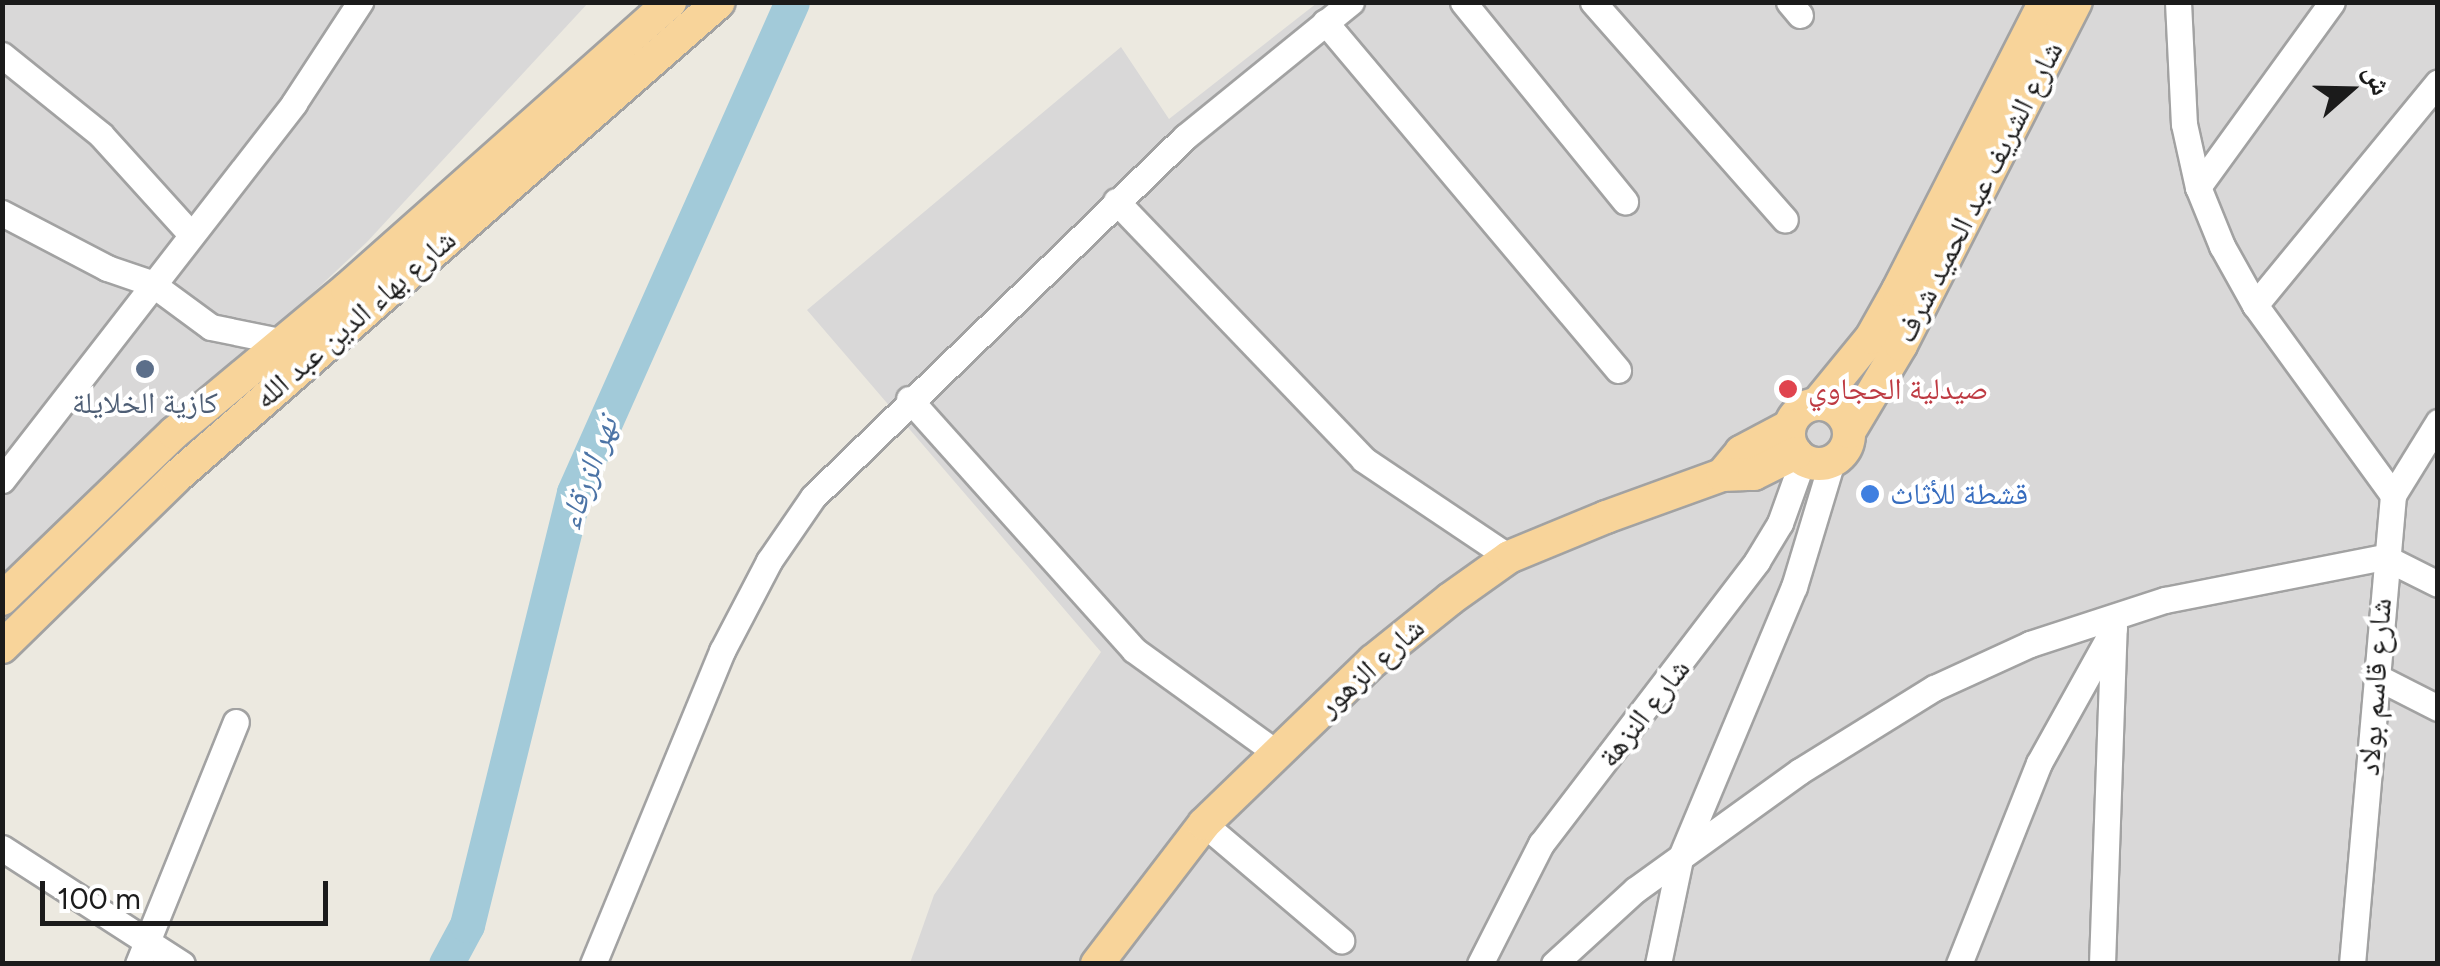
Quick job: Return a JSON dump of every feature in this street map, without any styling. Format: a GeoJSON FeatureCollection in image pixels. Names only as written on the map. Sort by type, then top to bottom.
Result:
{"type":"FeatureCollection","features":[{"type":"Feature","properties":{"kind":"main road","name":"شارع بهاء الدين عبد الله"},"geometry":{"type":"LineString","coordinates":[[2,647],[356,300],[670,2]]}},
{"type":"Feature","properties":{"kind":"main road","name":"شارع بهاء الدين عبد الله"},"geometry":{"type":"LineString","coordinates":[[2,599],[174,433],[284,342],[356,300],[719,2]]}},
{"type":"Feature","properties":{"kind":"main road","name":"شارع الشريف عبد الحميد شرف"},"geometry":{"type":"LineString","coordinates":[[2044,2],[1889,306],[1817,404],[1800,411],[1806,450],[1845,449],[1849,432],[1901,345],[2076,2]]}},
{"type":"Feature","properties":{"kind":"main road"},"geometry":{"type":"LineString","coordinates":[[1817,404],[1842,414],[1849,432]]}},
{"type":"Feature","properties":{"kind":"main road","name":"شارع الزهور"},"geometry":{"type":"LineString","coordinates":[[1097,964],[1204,824],[1374,661],[1509,557],[1722,476],[1754,474],[1806,450]]}},
{"type":"Feature","properties":{"kind":"street"},"geometry":{"type":"LineString","coordinates":[[5,472],[294,102],[360,2]]}},
{"type":"Feature","properties":{"kind":"street"},"geometry":{"type":"LineString","coordinates":[[593,964],[722,651],[769,561],[812,497],[1116,201],[1351,2]]}},
{"type":"Feature","properties":{"kind":"street"},"geometry":{"type":"LineString","coordinates":[[1463,2],[1625,201]]}},
{"type":"Feature","properties":{"kind":"street"},"geometry":{"type":"LineString","coordinates":[[1593,2],[1784,220]]}},
{"type":"Feature","properties":{"kind":"street"},"geometry":{"type":"LineString","coordinates":[[2178,2],[2184,124],[2198,187],[2255,305],[2393,494]]}},
{"type":"Feature","properties":{"kind":"street"},"geometry":{"type":"LineString","coordinates":[[2198,187],[2332,2]]}},
{"type":"Feature","properties":{"kind":"street"},"geometry":{"type":"LineString","coordinates":[[1325,22],[1618,370]]}},
{"type":"Feature","properties":{"kind":"street"},"geometry":{"type":"LineString","coordinates":[[2,55],[101,135],[190,233]]}},
{"type":"Feature","properties":{"kind":"street"},"geometry":{"type":"LineString","coordinates":[[2255,305],[2438,82]]}},
{"type":"Feature","properties":{"kind":"street"},"geometry":{"type":"LineString","coordinates":[[1116,201],[1363,459],[1509,557]]}},
{"type":"Feature","properties":{"kind":"street"},"geometry":{"type":"LineString","coordinates":[[2,213],[107,268],[151,283],[210,328],[284,342]]}},
{"type":"Feature","properties":{"kind":"street"},"geometry":{"type":"LineString","coordinates":[[909,399],[1134,650],[1277,752]]}},
{"type":"Feature","properties":{"kind":"street","name":"شارع قاسم بولاد"},"geometry":{"type":"LineString","coordinates":[[2352,964],[2379,678],[2384,558],[2393,494],[2433,436]]}},
{"type":"Feature","properties":{"kind":"street"},"geometry":{"type":"LineString","coordinates":[[1658,964],[1680,859],[1794,587],[1806,450]]}},
{"type":"Feature","properties":{"kind":"street","name":"شارع النزهة"},"geometry":{"type":"LineString","coordinates":[[1480,964],[1541,844],[1757,561],[1780,524],[1806,450]]}},
{"type":"Feature","properties":{"kind":"street"},"geometry":{"type":"LineString","coordinates":[[1554,964],[1635,890],[1800,771],[1934,688],[2114,621],[2384,558],[2438,584]]}},
{"type":"Feature","properties":{"kind":"street"},"geometry":{"type":"LineString","coordinates":[[1959,964],[2040,764],[2114,621]]}},
{"type":"Feature","properties":{"kind":"street"},"geometry":{"type":"LineString","coordinates":[[2102,964],[2114,621]]}},
{"type":"Feature","properties":{"kind":"street"},"geometry":{"type":"LineString","coordinates":[[2379,678],[2438,708]]}},
{"type":"Feature","properties":{"kind":"street"},"geometry":{"type":"LineString","coordinates":[[143,952],[236,722]]}},
{"type":"Feature","properties":{"kind":"street"},"geometry":{"type":"LineString","coordinates":[[1204,824],[1341,940]]}},
{"type":"Feature","properties":{"kind":"street"},"geometry":{"type":"LineString","coordinates":[[2,848],[143,952],[182,964]]}},
{"type":"Feature","properties":{"kind":"shaded area"},"geometry":{"type":"Polygon","coordinates":[[[3,3],[588,3],[367,242],[3,584],[3,3]]]}},
{"type":"Feature","properties":{"kind":"shaded area"},"geometry":{"type":"Polygon","coordinates":[[[1317,3],[2437,3],[2437,963],[910,963],[934,895],[1101,652],[807,310],[1121,47],[1169,119],[1317,3]]]}},
{"type":"Feature","properties":{"kind":"waterway","name":"نهر الزرقاء"},"geometry":{"type":"LineString","coordinates":[[446,964],[467,925],[574,492],[792,2]]}},
{"type":"Feature","properties":{"kind":"place","name":"كازية الخلايلة"},"geometry":{"type":"Point","coordinates":[145,369]}},
{"type":"Feature","properties":{"kind":"place","name":"صيدلية الحجاوي"},"geometry":{"type":"Point","coordinates":[1788,389]}},
{"type":"Feature","properties":{"kind":"place","name":"قشطة للأثاث"},"geometry":{"type":"Point","coordinates":[1870,494]}}]}
